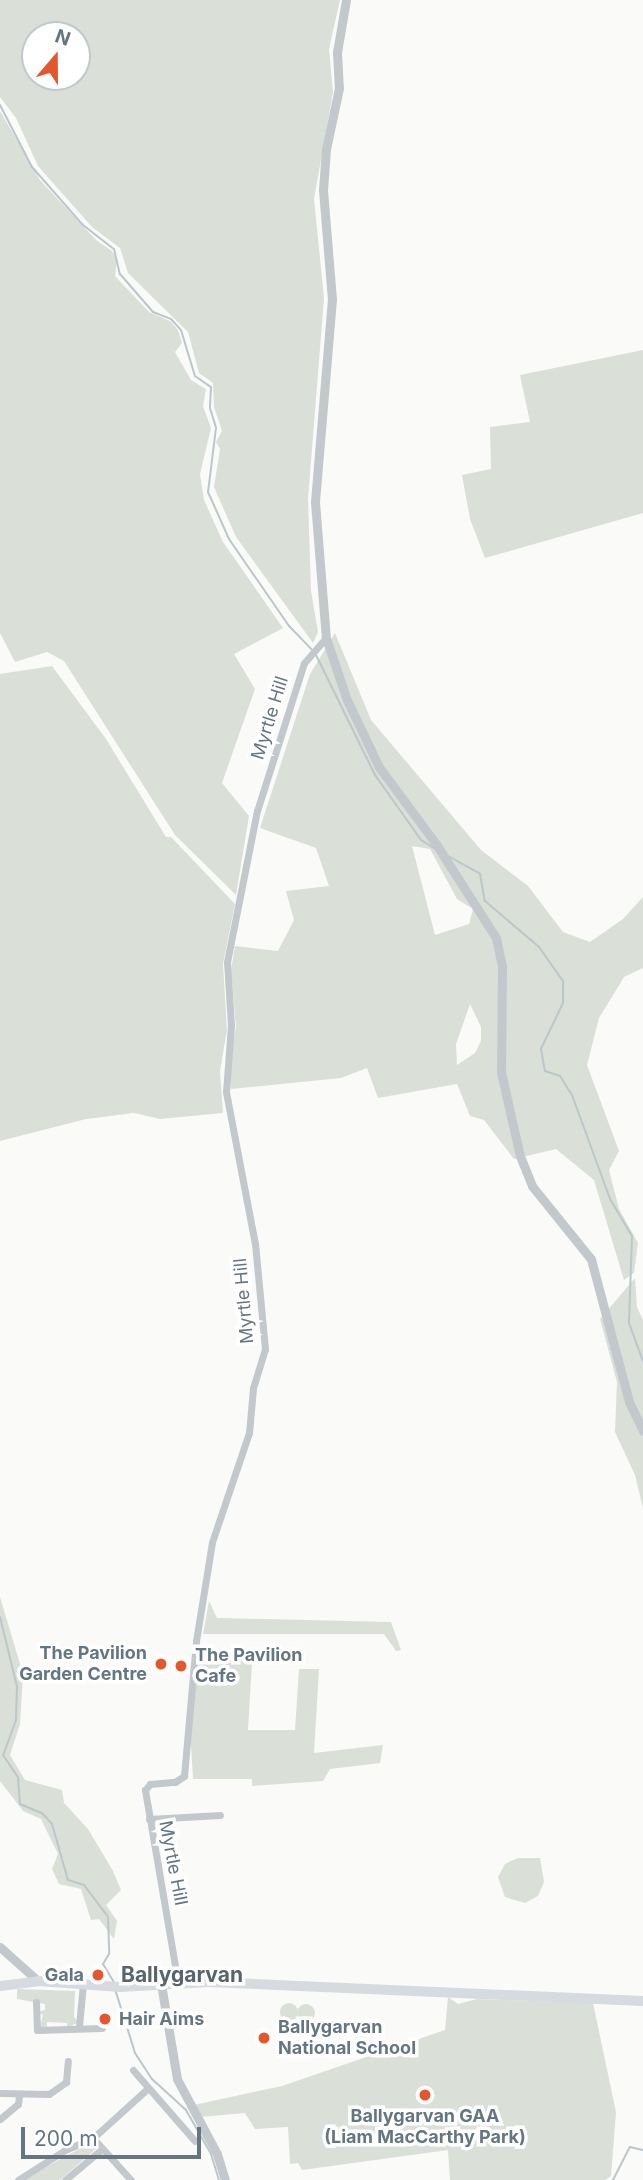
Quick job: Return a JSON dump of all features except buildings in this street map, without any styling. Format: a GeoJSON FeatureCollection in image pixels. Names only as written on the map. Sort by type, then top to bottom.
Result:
{"type":"FeatureCollection","features":[{"type":"Feature","properties":{"kind":"main road"},"geometry":{"type":"LineString","coordinates":[[0,1986],[38,1981],[116,1987],[178,1983],[643,2001]]}},
{"type":"Feature","properties":{"kind":"street"},"geometry":{"type":"LineString","coordinates":[[346,0],[337,52],[339,88],[323,171],[332,278],[326,400],[314,486],[316,559],[326,638],[368,747],[393,790],[442,852],[484,913],[500,950],[501,1072],[525,1173],[591,1259],[623,1383],[643,1431]]}},
{"type":"Feature","properties":{"kind":"street","name":"Myrtle Hill"},"geometry":{"type":"LineString","coordinates":[[178,1983],[149,1819],[146,1786],[184,1776],[196,1641],[212,1542],[249,1433],[253,1388],[265,1349],[255,1244],[226,1092],[231,1034],[227,962],[257,811],[313,649],[326,638]]}},
{"type":"Feature","properties":{"kind":"street"},"geometry":{"type":"LineString","coordinates":[[149,1819],[220,1815]]}},
{"type":"Feature","properties":{"kind":"street"},"geometry":{"type":"LineString","coordinates":[[0,1947],[38,1981]]}},
{"type":"Feature","properties":{"kind":"street"},"geometry":{"type":"LineString","coordinates":[[79,2026],[83,1984]]}},
{"type":"Feature","properties":{"kind":"street"},"geometry":{"type":"LineString","coordinates":[[161,1984],[177,2079],[217,2154],[225,2180]]}},
{"type":"Feature","properties":{"kind":"street"},"geometry":{"type":"LineString","coordinates":[[36,2002],[37,2030],[66,2031],[79,2026],[102,2028]]}},
{"type":"Feature","properties":{"kind":"street"},"geometry":{"type":"LineString","coordinates":[[0,2093],[36,2096],[59,2089],[66,2082],[64,2066]]}},
{"type":"Feature","properties":{"kind":"street"},"geometry":{"type":"LineString","coordinates":[[133,2070],[146,2090],[171,2112],[192,2136]]}},
{"type":"Feature","properties":{"kind":"street"},"geometry":{"type":"LineString","coordinates":[[18,2180],[65,2150],[93,2138],[146,2090]]}},
{"type":"Feature","properties":{"kind":"street"},"geometry":{"type":"LineString","coordinates":[[0,2119],[18,2104],[19,2096]]}},
{"type":"Feature","properties":{"kind":"street"},"geometry":{"type":"LineString","coordinates":[[93,2138],[131,2180]]}},
{"type":"Feature","properties":{"kind":"street"},"geometry":{"type":"LineString","coordinates":[[65,2180],[102,2149]]}},
{"type":"Feature","properties":{"kind":"shaded area"},"geometry":{"type":"Polygon","coordinates":[[[0,0],[340,0],[329,49],[333,92],[314,199],[324,298],[308,499],[311,591],[318,632],[313,643],[236,537],[214,487],[220,449],[216,442],[222,431],[214,407],[213,383],[199,373],[188,332],[128,273],[120,248],[92,227],[38,166],[16,118],[0,97],[0,0]]]}},
{"type":"Feature","properties":{"kind":"shaded area"},"geometry":{"type":"Polygon","coordinates":[[[0,111],[40,180],[96,240],[112,251],[117,260],[115,276],[149,312],[170,321],[178,330],[182,343],[175,352],[191,380],[206,389],[203,406],[211,428],[200,474],[204,500],[223,542],[283,628],[234,654],[255,689],[222,783],[249,816],[236,895],[175,835],[64,661],[47,652],[15,662],[0,633],[0,111]]]}},
{"type":"Feature","properties":{"kind":"shaded area"},"geometry":{"type":"Polygon","coordinates":[[[643,350],[643,513],[485,558],[470,519],[462,475],[491,469],[490,427],[530,422],[520,375],[643,350]]]}},
{"type":"Feature","properties":{"kind":"shaded area"},"geometry":{"type":"Polygon","coordinates":[[[335,633],[371,720],[481,850],[528,886],[563,932],[590,942],[623,919],[643,897],[643,968],[624,977],[599,1018],[587,1065],[619,1151],[609,1170],[619,1209],[638,1243],[634,1273],[624,1280],[594,1180],[556,1149],[514,1159],[484,1120],[470,1116],[457,1084],[378,1098],[367,1068],[341,1078],[231,1089],[229,1066],[236,1027],[231,970],[235,946],[278,951],[294,920],[286,891],[329,886],[316,848],[260,828],[310,674],[335,633]],[[412,846],[435,935],[469,924],[473,909],[457,899],[430,849],[412,846]],[[470,1004],[456,1044],[457,1065],[475,1053],[481,1041],[481,1027],[470,1004]]]}},
{"type":"Feature","properties":{"kind":"shaded area"},"geometry":{"type":"Polygon","coordinates":[[[52,666],[106,739],[166,837],[171,837],[235,904],[223,964],[227,1030],[220,1071],[223,1113],[160,1119],[134,1113],[86,1119],[0,1141],[0,674],[52,666]]]}},
{"type":"Feature","properties":{"kind":"shaded area"},"geometry":{"type":"Polygon","coordinates":[[[635,1278],[637,1307],[643,1320],[643,1508],[635,1475],[615,1432],[617,1382],[600,1319],[635,1278]]]}},
{"type":"Feature","properties":{"kind":"shaded area"},"geometry":{"type":"Polygon","coordinates":[[[0,1597],[23,1674],[20,1724],[10,1755],[25,1780],[62,1790],[64,1803],[88,1829],[113,1871],[121,1890],[106,1905],[117,1921],[114,1939],[99,1919],[91,1920],[81,1889],[59,1884],[52,1869],[58,1854],[41,1819],[23,1811],[0,1781],[0,1597]]]}},
{"type":"Feature","properties":{"kind":"shaded area"},"geometry":{"type":"Polygon","coordinates":[[[209,1601],[217,1618],[391,1622],[401,1650],[396,1651],[384,1634],[203,1634],[209,1601]]]}},
{"type":"Feature","properties":{"kind":"shaded area"},"geometry":{"type":"Polygon","coordinates":[[[200,1654],[252,1662],[248,1730],[295,1730],[299,1669],[319,1669],[314,1753],[383,1745],[380,1763],[330,1769],[323,1781],[252,1786],[252,1779],[193,1779],[190,1727],[200,1654]]]}},
{"type":"Feature","properties":{"kind":"shaded area"},"geometry":{"type":"Polygon","coordinates":[[[518,1858],[540,1858],[544,1882],[538,1896],[525,1903],[505,1897],[498,1877],[505,1864],[518,1858]]]}},
{"type":"Feature","properties":{"kind":"shaded area"},"geometry":{"type":"Polygon","coordinates":[[[17,1989],[75,1991],[74,2017],[79,2022],[67,2028],[67,2023],[47,2022],[47,2027],[40,2027],[43,2015],[38,2012],[45,2010],[45,2004],[17,1999],[17,1989]]]}},
{"type":"Feature","properties":{"kind":"shaded area","name":"Ballygarvan GAA (Liam MacCarthy Park)"},"geometry":{"type":"Polygon","coordinates":[[[448,1997],[458,2004],[477,1999],[593,2003],[616,2112],[611,2176],[605,2180],[450,2180],[448,2150],[302,2170],[298,2163],[290,2164],[288,2127],[255,2129],[245,2113],[200,2117],[194,2105],[282,2086],[445,2030],[448,1997]]]}},
{"type":"Feature","properties":{"kind":"shaded area"},"geometry":{"type":"Polygon","coordinates":[[[285,2003],[293,2003],[298,2012],[296,2019],[285,2021],[280,2016],[280,2008],[285,2003]]]}},
{"type":"Feature","properties":{"kind":"shaded area"},"geometry":{"type":"Polygon","coordinates":[[[302,2004],[310,2004],[315,2013],[313,2020],[302,2022],[297,2017],[297,2009],[302,2004]]]}},
{"type":"Feature","properties":{"kind":"shaded area"},"geometry":{"type":"Polygon","coordinates":[[[92,2142],[97,2148],[60,2180],[22,2180],[92,2142]]]}},
{"type":"Feature","properties":{"kind":"waterway"},"geometry":{"type":"LineString","coordinates":[[0,105],[32,167],[83,225],[114,249],[120,274],[153,312],[171,319],[181,330],[195,376],[211,387],[210,408],[216,428],[208,492],[229,539],[289,626],[313,651]]}},
{"type":"Feature","properties":{"kind":"waterway"},"geometry":{"type":"LineString","coordinates":[[316,655],[375,775],[421,840],[434,848]]}},
{"type":"Feature","properties":{"kind":"waterway"},"geometry":{"type":"LineString","coordinates":[[448,856],[480,874],[485,901],[539,947],[563,981],[563,1003],[541,1049],[545,1071],[560,1076],[572,1095],[610,1199],[632,1236],[629,1323],[643,1361]]}},
{"type":"Feature","properties":{"kind":"waterway"},"geometry":{"type":"LineString","coordinates":[[0,1617],[17,1687],[16,1720],[3,1755],[18,1777],[20,1804],[43,1814],[52,1824],[68,1880],[84,1885],[108,1917],[109,1954],[103,1964],[115,1984]]}},
{"type":"Feature","properties":{"kind":"waterway"},"geometry":{"type":"LineString","coordinates":[[115,1989],[135,2053],[152,2079],[186,2110],[211,2154],[219,2180]]}},
{"type":"Feature","properties":{"kind":"waterway"},"geometry":{"type":"LineString","coordinates":[[613,2180],[630,2147],[643,2150]]}},
{"type":"Feature","properties":{"kind":"place","name":"The Pavilion Garden Centre"},"geometry":{"type":"Point","coordinates":[161,1664]}},
{"type":"Feature","properties":{"kind":"place","name":"The Pavilion Cafe"},"geometry":{"type":"Point","coordinates":[181,1666]}},
{"type":"Feature","properties":{"kind":"place","name":"Gala"},"geometry":{"type":"Point","coordinates":[98,1975]}},
{"type":"Feature","properties":{"kind":"place","name":"Hair Aims"},"geometry":{"type":"Point","coordinates":[105,2019]}},
{"type":"Feature","properties":{"kind":"place","name":"Ballygarvan National School"},"geometry":{"type":"Point","coordinates":[264,2038]}},
{"type":"Feature","properties":{"kind":"place","name":"Ballygarvan GAA (Liam MacCarthy Park)"},"geometry":{"type":"Point","coordinates":[425,2095]}},
{"type":"Feature","properties":{"kind":"district","name":"Ballygarvan"},"geometry":{"type":"Point","coordinates":[182,1975]}}]}
